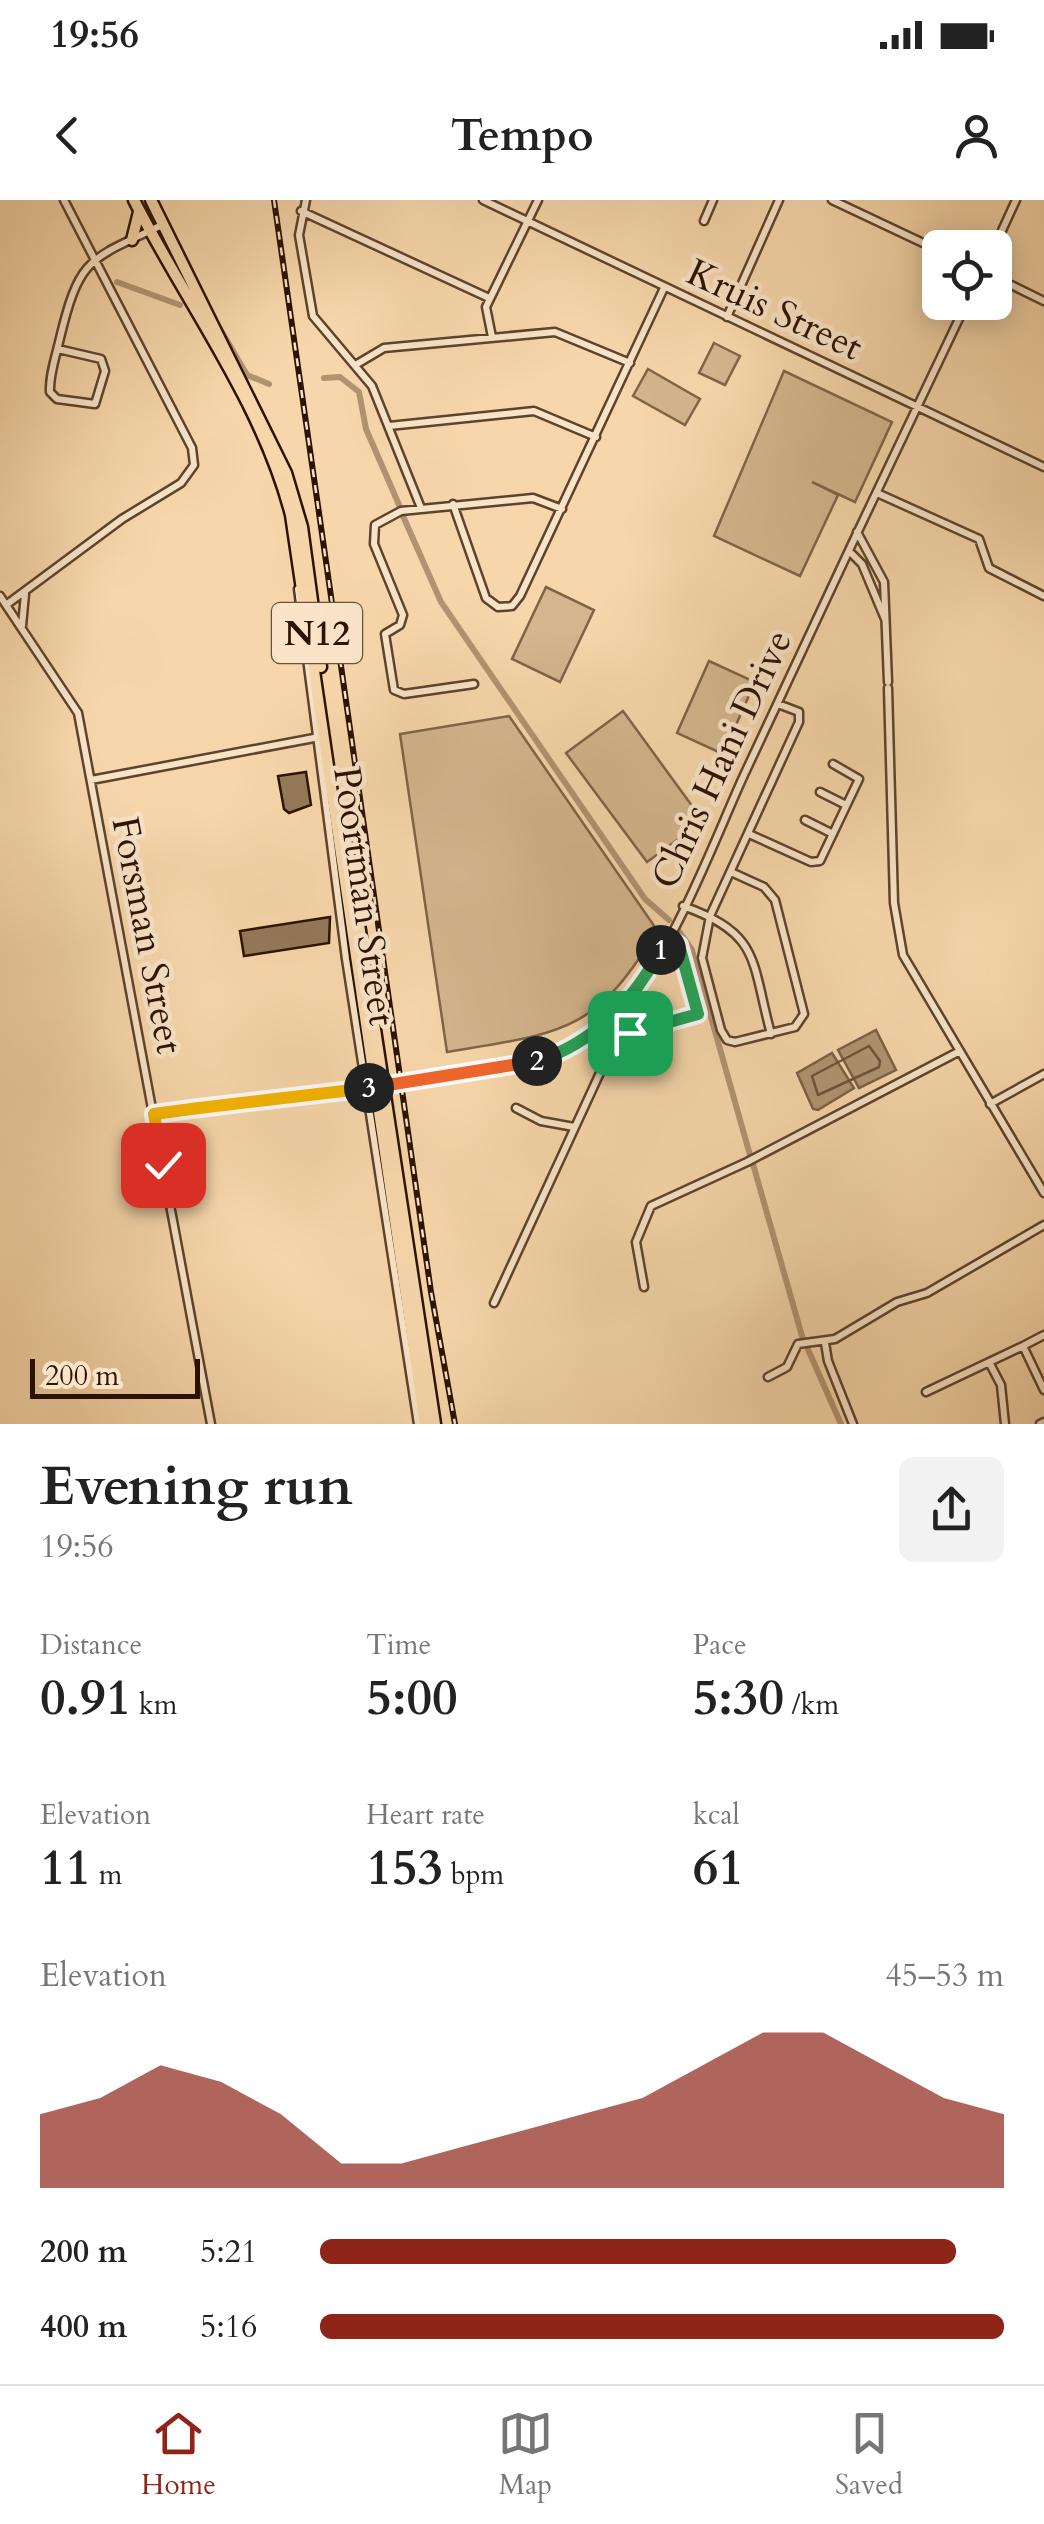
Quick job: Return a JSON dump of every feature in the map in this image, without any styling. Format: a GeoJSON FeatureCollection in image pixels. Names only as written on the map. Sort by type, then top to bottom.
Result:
{"type":"FeatureCollection","features":[{"type":"Feature","properties":{"kind":"highway","name":"N12"},"geometry":{"type":"LineString","coordinates":[[151,200],[275,446],[298,509],[435,1424]]}},
{"type":"Feature","properties":{"kind":"highway","name":"N12"},"geometry":{"type":"LineString","coordinates":[[137,204],[266,446],[288,501],[422,1424]]}},
{"type":"Feature","properties":{"kind":"highway"},"geometry":{"type":"LineString","coordinates":[[132,240],[137,204]]}},
{"type":"Feature","properties":{"kind":"street"},"geometry":{"type":"LineString","coordinates":[[6,606],[122,519],[180,483],[194,465],[192,448],[64,200]]}},
{"type":"Feature","properties":{"kind":"street"},"geometry":{"type":"LineString","coordinates":[[306,200],[301,211],[300,235],[313,316],[357,364],[389,426],[421,508]]}},
{"type":"Feature","properties":{"kind":"street","name":"Kruis Street"},"geometry":{"type":"LineString","coordinates":[[483,200],[1044,467]]}},
{"type":"Feature","properties":{"kind":"street"},"geometry":{"type":"LineString","coordinates":[[492,337],[486,307],[538,200]]}},
{"type":"Feature","properties":{"kind":"street"},"geometry":{"type":"LineString","coordinates":[[704,221],[713,200]]}},
{"type":"Feature","properties":{"kind":"street"},"geometry":{"type":"LineString","coordinates":[[727,318],[779,200]]}},
{"type":"Feature","properties":{"kind":"street"},"geometry":{"type":"LineString","coordinates":[[832,200],[922,242]]}},
{"type":"Feature","properties":{"kind":"street"},"geometry":{"type":"LineString","coordinates":[[1002,230],[1016,200]]}},
{"type":"Feature","properties":{"kind":"street"},"geometry":{"type":"LineString","coordinates":[[301,211],[490,298]]}},
{"type":"Feature","properties":{"kind":"street"},"geometry":{"type":"LineString","coordinates":[[58,349],[101,360],[105,371],[95,404],[52,396],[49,386],[58,349],[76,280],[95,260],[164,224]]}},
{"type":"Feature","properties":{"kind":"street"},"geometry":{"type":"LineString","coordinates":[[1012,285],[1044,300]]}},
{"type":"Feature","properties":{"kind":"street"},"geometry":{"type":"LineString","coordinates":[[454,504],[486,598],[498,607],[512,606],[562,510],[664,288]]}},
{"type":"Feature","properties":{"kind":"street","name":"Chris Hani Drive"},"geometry":{"type":"LineString","coordinates":[[154,1114],[512,1068],[571,1047],[627,1002],[668,938],[959,320]]}},
{"type":"Feature","properties":{"kind":"street"},"geometry":{"type":"LineString","coordinates":[[357,364],[376,350],[562,332],[630,363]]}},
{"type":"Feature","properties":{"kind":"street"},"geometry":{"type":"LineString","coordinates":[[389,426],[534,411],[596,437]]}},
{"type":"Feature","properties":{"kind":"street"},"geometry":{"type":"LineString","coordinates":[[876,492],[979,539],[989,568],[1044,596]]}},
{"type":"Feature","properties":{"kind":"street"},"geometry":{"type":"LineString","coordinates":[[474,684],[404,694],[391,684],[385,634],[400,624],[403,616],[373,532],[380,520],[421,508],[454,504],[533,498],[562,510]]}},
{"type":"Feature","properties":{"kind":"street"},"geometry":{"type":"LineString","coordinates":[[858,532],[884,582],[893,890],[900,945],[958,1052],[1044,1193]]}},
{"type":"Feature","properties":{"kind":"street"},"geometry":{"type":"LineString","coordinates":[[849,551],[868,574],[888,630]]}},
{"type":"Feature","properties":{"kind":"street","name":"Poortman Street"},"geometry":{"type":"LineString","coordinates":[[298,553],[300,616],[314,738],[422,1424]]}},
{"type":"Feature","properties":{"kind":"street"},"geometry":{"type":"LineString","coordinates":[[23,630],[21,608],[28,589]]}},
{"type":"Feature","properties":{"kind":"street","name":"Forsman Street"},"geometry":{"type":"LineString","coordinates":[[0,596],[74,703],[211,1424]]}},
{"type":"Feature","properties":{"kind":"street"},"geometry":{"type":"LineString","coordinates":[[708,1012],[702,958],[710,916],[800,718],[796,710],[778,704]]}},
{"type":"Feature","properties":{"kind":"street"},"geometry":{"type":"LineString","coordinates":[[91,780],[314,738]]}},
{"type":"Feature","properties":{"kind":"street"},"geometry":{"type":"LineString","coordinates":[[749,834],[816,864],[858,776],[833,764]]}},
{"type":"Feature","properties":{"kind":"street"},"geometry":{"type":"LineString","coordinates":[[820,792],[846,805]]}},
{"type":"Feature","properties":{"kind":"street"},"geometry":{"type":"LineString","coordinates":[[805,820],[833,834]]}},
{"type":"Feature","properties":{"kind":"street"},"geometry":{"type":"LineString","coordinates":[[668,938],[680,948],[708,1012],[731,1042],[799,1026],[804,1019],[790,947],[770,893],[731,872]]}},
{"type":"Feature","properties":{"kind":"street"},"geometry":{"type":"LineString","coordinates":[[683,906],[710,916],[740,935],[772,1034]]}},
{"type":"Feature","properties":{"kind":"street"},"geometry":{"type":"LineString","coordinates":[[494,1302],[606,1058],[620,1039],[635,1031],[708,1012]]}},
{"type":"Feature","properties":{"kind":"street"},"geometry":{"type":"LineString","coordinates":[[644,1286],[637,1236],[655,1202],[747,1162],[958,1052]]}},
{"type":"Feature","properties":{"kind":"street"},"geometry":{"type":"LineString","coordinates":[[990,1104],[1044,1074]]}},
{"type":"Feature","properties":{"kind":"street"},"geometry":{"type":"LineString","coordinates":[[516,1108],[541,1121],[574,1127]]}},
{"type":"Feature","properties":{"kind":"street"},"geometry":{"type":"LineString","coordinates":[[768,1377],[787,1367],[804,1341],[825,1342],[897,1302],[926,1294],[1044,1225]]}},
{"type":"Feature","properties":{"kind":"street"},"geometry":{"type":"LineString","coordinates":[[926,1392],[1044,1336]]}},
{"type":"Feature","properties":{"kind":"street"},"geometry":{"type":"LineString","coordinates":[[825,1342],[828,1361],[853,1424]]}},
{"type":"Feature","properties":{"kind":"street"},"geometry":{"type":"LineString","coordinates":[[1023,1346],[1044,1390]]}},
{"type":"Feature","properties":{"kind":"street"},"geometry":{"type":"LineString","coordinates":[[989,1362],[1001,1385],[1005,1424]]}},
{"type":"Feature","properties":{"kind":"street"},"geometry":{"type":"LineString","coordinates":[[996,1424],[1004,1412]]}},
{"type":"Feature","properties":{"kind":"shaded area"},"geometry":{"type":"Polygon","coordinates":[[[714,343],[740,356],[725,385],[699,373],[714,343]]]}},
{"type":"Feature","properties":{"kind":"shaded area"},"geometry":{"type":"Polygon","coordinates":[[[648,369],[700,399],[685,425],[633,396],[648,369]]]}},
{"type":"Feature","properties":{"kind":"shaded area"},"geometry":{"type":"Polygon","coordinates":[[[784,371],[892,422],[855,502],[812,482],[838,495],[800,576],[714,536],[784,371]]]}},
{"type":"Feature","properties":{"kind":"shaded area"},"geometry":{"type":"Polygon","coordinates":[[[546,587],[594,610],[560,682],[512,659],[546,587]]]}},
{"type":"Feature","properties":{"kind":"shaded area"},"geometry":{"type":"Polygon","coordinates":[[[709,661],[755,682],[723,754],[677,733],[709,661]]]}},
{"type":"Feature","properties":{"kind":"shaded area"},"geometry":{"type":"Polygon","coordinates":[[[623,711],[703,821],[647,862],[566,753],[623,711]]]}},
{"type":"Feature","properties":{"kind":"shaded area"},"geometry":{"type":"Polygon","coordinates":[[[509,716],[657,930],[614,991],[571,1023],[519,1040],[447,1052],[400,734],[509,716]]]}},
{"type":"Feature","properties":{"kind":"water"},"geometry":{"type":"Polygon","coordinates":[[[876,1030],[896,1070],[859,1088],[838,1050],[876,1030]]]}},
{"type":"Feature","properties":{"kind":"water"},"geometry":{"type":"Polygon","coordinates":[[[832,1053],[854,1088],[818,1110],[813,1109],[797,1073],[832,1053]]]}},
{"type":"Feature","properties":{"kind":"building"},"geometry":{"type":"Polygon","coordinates":[[[306,772],[311,805],[289,813],[284,809],[278,776],[306,772]]]}},
{"type":"Feature","properties":{"kind":"building"},"geometry":{"type":"Polygon","coordinates":[[[330,917],[329,943],[244,956],[240,931],[330,917]]]}},
{"type":"Feature","properties":{"kind":"waterway"},"geometry":{"type":"LineString","coordinates":[[117,282],[180,305]]}},
{"type":"Feature","properties":{"kind":"waterway"},"geometry":{"type":"LineString","coordinates":[[216,322],[247,375],[269,384]]}},
{"type":"Feature","properties":{"kind":"waterway"},"geometry":{"type":"LineString","coordinates":[[324,378],[340,377],[359,392],[366,429],[400,507]]}},
{"type":"Feature","properties":{"kind":"waterway"},"geometry":{"type":"LineString","coordinates":[[403,516],[441,602],[645,899],[669,920]]}},
{"type":"Feature","properties":{"kind":"waterway"},"geometry":{"type":"LineString","coordinates":[[676,927],[692,950],[750,1155]]}},
{"type":"Feature","properties":{"kind":"waterway"},"geometry":{"type":"LineString","coordinates":[[753,1164],[802,1336],[841,1424]]}},
{"type":"Feature","properties":{"kind":"railway"},"geometry":{"type":"LineString","coordinates":[[274,200],[431,1292],[455,1424]]}},
{"type":"Feature","properties":{"kind":"route"},"geometry":{"type":"LineString","coordinates":[[163,1165],[154,1114],[488,1072],[561,1053],[612,1018],[639,987],[670,938],[677,942],[685,961],[698,1014],[630,1033]]}}]}
